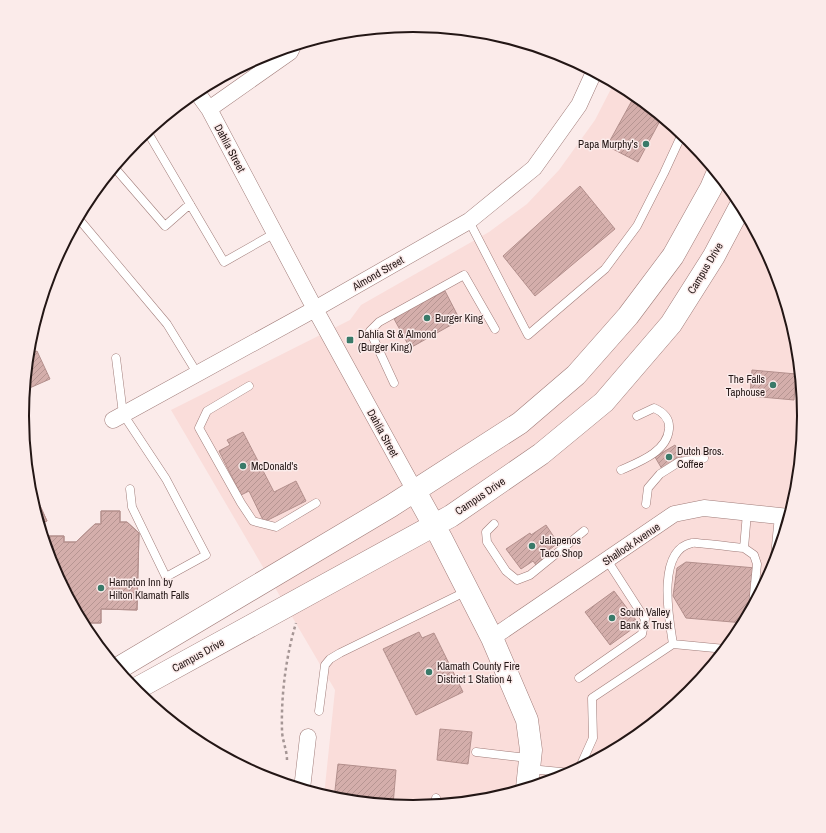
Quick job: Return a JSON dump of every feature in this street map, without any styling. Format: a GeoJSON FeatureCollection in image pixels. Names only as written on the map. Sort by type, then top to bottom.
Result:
{"type":"FeatureCollection","features":[{"type":"Feature","properties":{"kind":"street"},"geometry":{"type":"LineString","coordinates":[[209,109],[287,54]]}},
{"type":"Feature","properties":{"kind":"street","name":"Almond Street"},"geometry":{"type":"LineString","coordinates":[[118,417],[314,309],[468,221],[534,168],[579,104],[592,77]]}},
{"type":"Feature","properties":{"kind":"street","name":"Dahlia Street"},"geometry":{"type":"LineString","coordinates":[[200,97],[209,109],[314,309],[441,538],[492,638],[527,720],[531,750],[529,772]]}},
{"type":"Feature","properties":{"kind":"street"},"geometry":{"type":"LineString","coordinates":[[121,666],[415,491],[520,423],[576,375],[628,316],[673,256],[715,179]]}},
{"type":"Feature","properties":{"kind":"street","name":"Campus Drive"},"geometry":{"type":"LineString","coordinates":[[140,687],[451,516],[542,454],[604,402],[671,324],[714,256],[737,212]]}},
{"type":"Feature","properties":{"kind":"street","name":"Shallock Avenue"},"geometry":{"type":"LineString","coordinates":[[492,638],[674,514],[704,508],[784,517]]}},
{"type":"Feature","properties":{"kind":"street"},"geometry":{"type":"LineString","coordinates":[[303,784],[308,737]]}},
{"type":"Feature","properties":{"kind":"lane"},"geometry":{"type":"LineString","coordinates":[[150,137],[224,262],[275,233]]}},
{"type":"Feature","properties":{"kind":"lane"},"geometry":{"type":"LineString","coordinates":[[468,221],[528,335],[605,269],[637,226],[679,140]]}},
{"type":"Feature","properties":{"kind":"lane"},"geometry":{"type":"LineString","coordinates":[[118,171],[165,226],[190,204]]}},
{"type":"Feature","properties":{"kind":"lane"},"geometry":{"type":"LineString","coordinates":[[81,222],[167,324],[197,373]]}},
{"type":"Feature","properties":{"kind":"lane"},"geometry":{"type":"LineString","coordinates":[[394,383],[370,331],[379,322],[464,275],[495,329]]}},
{"type":"Feature","properties":{"kind":"lane"},"geometry":{"type":"LineString","coordinates":[[116,358],[118,417],[166,479],[206,555],[166,577],[132,508],[130,489]]}},
{"type":"Feature","properties":{"kind":"lane"},"geometry":{"type":"LineString","coordinates":[[249,386],[207,411],[199,428],[241,503],[253,522],[276,526],[316,503]]}},
{"type":"Feature","properties":{"kind":"lane"},"geometry":{"type":"LineString","coordinates":[[621,470],[647,457],[661,447],[669,435],[670,424],[663,412],[654,408],[637,416]]}},
{"type":"Feature","properties":{"kind":"lane"},"geometry":{"type":"LineString","coordinates":[[646,504],[648,488],[660,474],[679,462],[704,458]]}},
{"type":"Feature","properties":{"kind":"lane"},"geometry":{"type":"LineString","coordinates":[[744,548],[747,513]]}},
{"type":"Feature","properties":{"kind":"lane"},"geometry":{"type":"LineString","coordinates":[[494,524],[486,532],[486,542],[506,571],[517,580],[530,575],[584,531]]}},
{"type":"Feature","properties":{"kind":"lane"},"geometry":{"type":"LineString","coordinates":[[673,644],[669,619],[667,579],[673,558],[682,547],[692,543],[744,548],[754,555],[757,564],[754,592]]}},
{"type":"Feature","properties":{"kind":"lane"},"geometry":{"type":"LineString","coordinates":[[579,678],[642,634],[645,619],[607,560]]}},
{"type":"Feature","properties":{"kind":"lane"},"geometry":{"type":"LineString","coordinates":[[319,711],[325,665],[330,659],[467,591]]}},
{"type":"Feature","properties":{"kind":"lane"},"geometry":{"type":"LineString","coordinates":[[583,761],[593,738],[592,698],[673,644],[719,648]]}},
{"type":"Feature","properties":{"kind":"lane"},"geometry":{"type":"LineString","coordinates":[[476,752],[529,772],[556,773]]}},
{"type":"Feature","properties":{"kind":"path"},"geometry":{"type":"LineString","coordinates":[[288,762],[282,730],[283,707],[286,666],[296,622]]}},
{"type":"Feature","properties":{"kind":"shaded area"},"geometry":{"type":"Polygon","coordinates":[[[611,88],[647,112],[685,145],[718,183],[746,225],[768,270],[777,293],[790,342],[794,366],[797,416],[794,467],[790,491],[777,540],[768,563],[746,609],[718,650],[702,670],[685,688],[647,721],[626,736],[583,761],[536,780],[512,787],[488,793],[438,800],[388,800],[325,790],[335,690],[171,410],[350,320],[361,305],[489,232],[527,204],[559,170],[595,120],[611,88]]]}},
{"type":"Feature","properties":{"kind":"building"},"geometry":{"type":"Polygon","coordinates":[[[632,101],[659,122],[638,162],[607,146],[632,101]]]}},
{"type":"Feature","properties":{"kind":"building"},"geometry":{"type":"Polygon","coordinates":[[[580,186],[615,229],[535,296],[503,256],[580,186]]]}},
{"type":"Feature","properties":{"kind":"building","name":"Burger King"},"geometry":{"type":"Polygon","coordinates":[[[445,291],[460,320],[410,348],[393,317],[445,291]]]}},
{"type":"Feature","properties":{"kind":"building"},"geometry":{"type":"Polygon","coordinates":[[[37,351],[50,379],[30,388],[32,366],[34,352],[37,351]]]}},
{"type":"Feature","properties":{"kind":"building","name":"The Falls Taphouse"},"geometry":{"type":"Polygon","coordinates":[[[752,370],[795,374],[794,400],[750,396],[752,370]]]}},
{"type":"Feature","properties":{"kind":"building","name":"McDonald's"},"geometry":{"type":"Polygon","coordinates":[[[243,432],[274,492],[296,481],[306,501],[264,522],[249,491],[241,495],[219,451],[230,445],[227,440],[243,432]]]}},
{"type":"Feature","properties":{"kind":"building","name":"Dutch Bros. Coffee"},"geometry":{"type":"Polygon","coordinates":[[[675,445],[682,457],[662,469],[655,457],[675,445]]]}},
{"type":"Feature","properties":{"kind":"building"},"geometry":{"type":"Polygon","coordinates":[[[39,503],[47,521],[44,522],[39,503]]]}},
{"type":"Feature","properties":{"kind":"building"},"geometry":{"type":"Polygon","coordinates":[[[39,503],[47,521],[44,522],[39,503]]]}},
{"type":"Feature","properties":{"kind":"building","name":"Hampton Inn by Hilton Klamath Falls"},"geometry":{"type":"Polygon","coordinates":[[[101,511],[120,511],[120,522],[127,522],[139,533],[137,610],[101,609],[101,623],[90,623],[69,586],[48,536],[64,536],[64,542],[76,542],[95,524],[101,524],[101,511]]]}},
{"type":"Feature","properties":{"kind":"building","name":"Hampton Inn by Hilton Klamath Falls"},"geometry":{"type":"Polygon","coordinates":[[[101,511],[120,511],[120,522],[127,522],[139,533],[137,610],[101,609],[101,623],[90,623],[69,586],[48,536],[64,536],[64,542],[76,542],[95,524],[101,524],[101,511]]]}},
{"type":"Feature","properties":{"kind":"building","name":"Jalapenos Taco Shop"},"geometry":{"type":"Polygon","coordinates":[[[546,525],[558,543],[540,557],[542,560],[536,565],[533,561],[521,569],[506,549],[530,533],[531,535],[546,525]]]}},
{"type":"Feature","properties":{"kind":"building"},"geometry":{"type":"Polygon","coordinates":[[[686,562],[756,568],[753,594],[737,622],[686,618],[673,596],[677,568],[686,562]]]}},
{"type":"Feature","properties":{"kind":"building","name":"South Valley Bank & Trust"},"geometry":{"type":"Polygon","coordinates":[[[614,591],[639,624],[610,645],[585,612],[614,591]]]}},
{"type":"Feature","properties":{"kind":"building"},"geometry":{"type":"Polygon","coordinates":[[[419,632],[422,638],[434,633],[463,692],[416,715],[383,649],[419,632]]]}},
{"type":"Feature","properties":{"kind":"building"},"geometry":{"type":"Polygon","coordinates":[[[440,729],[472,732],[468,764],[437,760],[440,729]]]}},
{"type":"Feature","properties":{"kind":"building"},"geometry":{"type":"Polygon","coordinates":[[[338,764],[396,770],[393,800],[335,792],[338,764]]]}},
{"type":"Feature","properties":{"kind":"place","name":"Papa Murphy's"},"geometry":{"type":"Point","coordinates":[646,144]}},
{"type":"Feature","properties":{"kind":"place","name":"Burger King"},"geometry":{"type":"Point","coordinates":[427,318]}},
{"type":"Feature","properties":{"kind":"place","name":"Dahlia St & Almond (Burger King)"},"geometry":{"type":"Point","coordinates":[350,340]}},
{"type":"Feature","properties":{"kind":"place","name":"The Falls Taphouse"},"geometry":{"type":"Point","coordinates":[773,385]}},
{"type":"Feature","properties":{"kind":"place","name":"Dutch Bros. Coffee"},"geometry":{"type":"Point","coordinates":[669,457]}},
{"type":"Feature","properties":{"kind":"place","name":"McDonald's"},"geometry":{"type":"Point","coordinates":[243,466]}},
{"type":"Feature","properties":{"kind":"place","name":"Jalapenos Taco Shop"},"geometry":{"type":"Point","coordinates":[532,546]}},
{"type":"Feature","properties":{"kind":"place","name":"Hampton Inn by Hilton Klamath Falls"},"geometry":{"type":"Point","coordinates":[101,588]}},
{"type":"Feature","properties":{"kind":"place","name":"South Valley Bank & Trust"},"geometry":{"type":"Point","coordinates":[612,618]}},
{"type":"Feature","properties":{"kind":"place","name":"Klamath County Fire District 1 Station 4"},"geometry":{"type":"Point","coordinates":[429,672]}}]}
